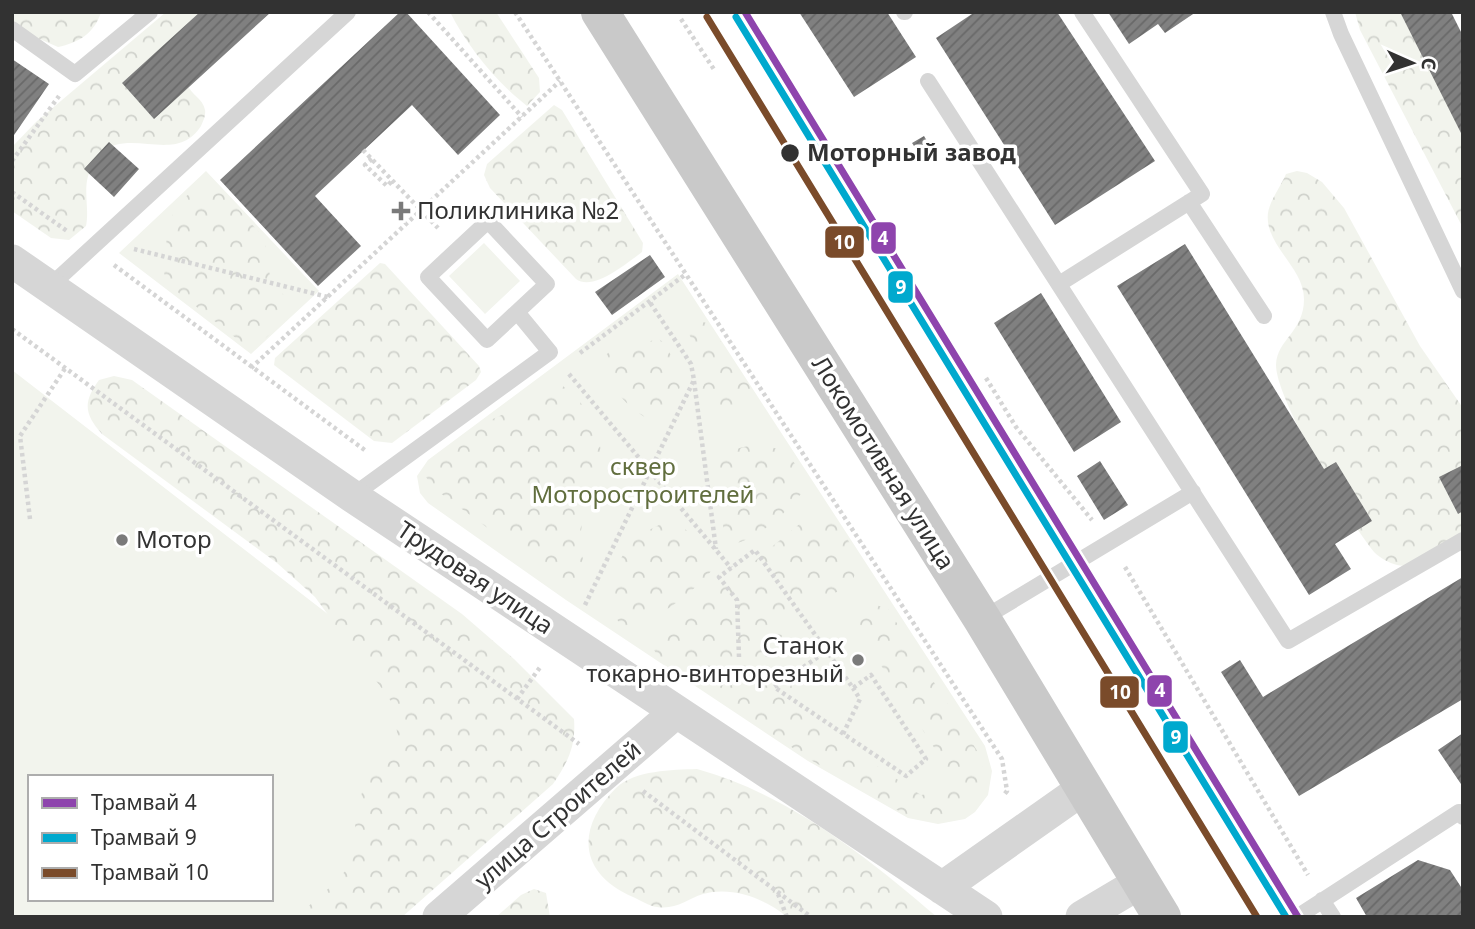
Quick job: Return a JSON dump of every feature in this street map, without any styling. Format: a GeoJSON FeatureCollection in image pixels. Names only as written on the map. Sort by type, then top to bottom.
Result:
{"type":"FeatureCollection","features":[{"type":"Feature","properties":{"kind":"main road","name":"Локомотивная улица"},"geometry":{"type":"LineString","coordinates":[[600,12],[982,619],[1162,917]]}},
{"type":"Feature","properties":{"kind":"street","name":"Трудовая улица"},"geometry":{"type":"LineString","coordinates":[[12,261],[352,496],[986,917]]}},
{"type":"Feature","properties":{"kind":"street","name":"улица Строителей"},"geometry":{"type":"LineString","coordinates":[[439,917],[676,712]]}},
{"type":"Feature","properties":{"kind":"street"},"geometry":{"type":"LineString","coordinates":[[942,888],[1084,788]]}},
{"type":"Feature","properties":{"kind":"street"},"geometry":{"type":"LineString","coordinates":[[1082,917],[1141,882]]}},
{"type":"Feature","properties":{"kind":"lane"},"geometry":{"type":"LineString","coordinates":[[12,29],[75,74],[150,12]]}},
{"type":"Feature","properties":{"kind":"lane"},"geometry":{"type":"LineString","coordinates":[[49,287],[348,12]]}},
{"type":"Feature","properties":{"kind":"lane"},"geometry":{"type":"LineString","coordinates":[[1059,284],[1202,194],[1082,12]]}},
{"type":"Feature","properties":{"kind":"lane"},"geometry":{"type":"LineString","coordinates":[[1333,12],[1340,34],[1463,291]]}},
{"type":"Feature","properties":{"kind":"lane"},"geometry":{"type":"LineString","coordinates":[[928,81],[1289,641],[1463,540]]}},
{"type":"Feature","properties":{"kind":"lane"},"geometry":{"type":"LineString","coordinates":[[1189,202],[1264,316]]}},
{"type":"Feature","properties":{"kind":"lane"},"geometry":{"type":"LineString","coordinates":[[488,221],[547,284],[517,312],[487,340],[428,276],[488,221]]}},
{"type":"Feature","properties":{"kind":"lane"},"geometry":{"type":"LineString","coordinates":[[352,496],[550,352],[517,312]]}},
{"type":"Feature","properties":{"kind":"lane"},"geometry":{"type":"LineString","coordinates":[[982,619],[1193,492]]}},
{"type":"Feature","properties":{"kind":"lane"},"geometry":{"type":"LineString","coordinates":[[1297,917],[1460,812],[1463,817]]}},
{"type":"Feature","properties":{"kind":"lane"},"geometry":{"type":"LineString","coordinates":[[1322,900],[1333,917]]}},
{"type":"Feature","properties":{"kind":"path"},"geometry":{"type":"LineString","coordinates":[[428,12],[522,117]]}},
{"type":"Feature","properties":{"kind":"path"},"geometry":{"type":"LineString","coordinates":[[516,12],[1002,759],[1007,791],[1000,800]]}},
{"type":"Feature","properties":{"kind":"path"},"geometry":{"type":"LineString","coordinates":[[681,19],[715,71]]}},
{"type":"Feature","properties":{"kind":"path"},"geometry":{"type":"LineString","coordinates":[[12,160],[75,74]]}},
{"type":"Feature","properties":{"kind":"path"},"geometry":{"type":"LineString","coordinates":[[251,368],[560,81]]}},
{"type":"Feature","properties":{"kind":"path"},"geometry":{"type":"LineString","coordinates":[[363,150],[422,210]]}},
{"type":"Feature","properties":{"kind":"path"},"geometry":{"type":"LineString","coordinates":[[372,159],[365,165],[387,186],[393,180]]}},
{"type":"Feature","properties":{"kind":"path"},"geometry":{"type":"LineString","coordinates":[[12,192],[389,468]]}},
{"type":"Feature","properties":{"kind":"path"},"geometry":{"type":"LineString","coordinates":[[92,248],[120,246],[328,297]]}},
{"type":"Feature","properties":{"kind":"path"},"geometry":{"type":"LineString","coordinates":[[570,359],[686,274]]}},
{"type":"Feature","properties":{"kind":"path"},"geometry":{"type":"LineString","coordinates":[[649,301],[691,364],[716,549]]}},
{"type":"Feature","properties":{"kind":"path"},"geometry":{"type":"LineString","coordinates":[[12,329],[811,917]]}},
{"type":"Feature","properties":{"kind":"path"},"geometry":{"type":"LineString","coordinates":[[562,365],[732,568]]}},
{"type":"Feature","properties":{"kind":"path"},"geometry":{"type":"LineString","coordinates":[[30,519],[20,436],[66,367]]}},
{"type":"Feature","properties":{"kind":"path"},"geometry":{"type":"LineString","coordinates":[[986,378],[1016,427],[1110,542],[1322,900]]}},
{"type":"Feature","properties":{"kind":"path"},"geometry":{"type":"LineString","coordinates":[[582,610],[694,380]]}},
{"type":"Feature","properties":{"kind":"path"},"geometry":{"type":"LineString","coordinates":[[739,657],[737,600],[719,577],[755,550],[860,699],[843,734]]}},
{"type":"Feature","properties":{"kind":"path"},"geometry":{"type":"LineString","coordinates":[[827,651],[774,687],[906,776],[926,758],[871,675],[853,688]]}},
{"type":"Feature","properties":{"kind":"path"},"geometry":{"type":"LineString","coordinates":[[778,893],[787,917]]}},
{"type":"Feature","properties":{"kind":"green space"},"geometry":{"type":"Polygon","coordinates":[[[12,12],[101,12],[95,26],[85,36],[58,47],[35,37],[12,21],[12,12]]]}},
{"type":"Feature","properties":{"kind":"green space"},"geometry":{"type":"Polygon","coordinates":[[[166,12],[239,12],[187,84],[204,106],[205,114],[201,126],[193,136],[183,142],[161,145],[126,143],[109,148],[96,160],[89,174],[86,189],[86,226],[69,240],[51,238],[12,211],[12,147],[36,122],[166,12]]]}},
{"type":"Feature","properties":{"kind":"green space"},"geometry":{"type":"Polygon","coordinates":[[[450,12],[496,12],[539,78],[540,92],[527,106],[484,63],[450,12]]]}},
{"type":"Feature","properties":{"kind":"green space"},"geometry":{"type":"Polygon","coordinates":[[[1355,12],[1442,12],[1463,60],[1463,228],[1360,30],[1355,12]]]}},
{"type":"Feature","properties":{"kind":"green space"},"geometry":{"type":"Polygon","coordinates":[[[554,105],[562,110],[643,243],[642,252],[636,257],[610,274],[591,282],[576,279],[490,188],[484,175],[487,164],[554,105]]]}},
{"type":"Feature","properties":{"kind":"green space"},"geometry":{"type":"Polygon","coordinates":[[[206,171],[319,291],[251,354],[119,253],[206,171]]]}},
{"type":"Feature","properties":{"kind":"green space"},"geometry":{"type":"Polygon","coordinates":[[[1297,171],[1307,173],[1322,182],[1344,208],[1420,346],[1463,408],[1463,535],[1432,556],[1414,564],[1397,565],[1374,552],[1316,461],[1279,382],[1277,356],[1300,320],[1304,299],[1298,277],[1272,235],[1268,225],[1268,213],[1286,174],[1297,171]]]}},
{"type":"Feature","properties":{"kind":"green space"},"geometry":{"type":"Polygon","coordinates":[[[205,186],[223,192],[258,231],[265,245],[270,276],[290,304],[287,318],[256,347],[246,346],[165,282],[167,237],[171,219],[186,196],[205,186]]]}},
{"type":"Feature","properties":{"kind":"green space"},"geometry":{"type":"Polygon","coordinates":[[[484,243],[520,281],[485,314],[449,276],[484,243]]]}},
{"type":"Feature","properties":{"kind":"green space"},"geometry":{"type":"Polygon","coordinates":[[[380,263],[385,264],[479,366],[481,372],[476,380],[392,443],[374,441],[274,365],[275,358],[380,263]]]}},
{"type":"Feature","properties":{"kind":"green space","name":"сквер Моторостроителей"},"geometry":{"type":"Polygon","coordinates":[[[678,274],[985,746],[992,771],[988,795],[975,812],[965,819],[938,824],[908,818],[808,761],[566,600],[428,503],[420,493],[417,476],[428,460],[678,274]]]}},
{"type":"Feature","properties":{"kind":"green space"},"geometry":{"type":"Polygon","coordinates":[[[698,320],[709,324],[755,394],[754,402],[732,415],[714,414],[698,398],[709,373],[688,332],[698,320]]]}},
{"type":"Feature","properties":{"kind":"green space"},"geometry":{"type":"Polygon","coordinates":[[[657,338],[663,342],[683,375],[674,401],[657,422],[640,414],[622,398],[607,379],[599,362],[611,350],[635,349],[657,338]]]}},
{"type":"Feature","properties":{"kind":"green space","name":"Мотор"},"geometry":{"type":"Polygon","coordinates":[[[12,370],[417,683],[470,768],[302,917],[12,917],[12,370]]]}},
{"type":"Feature","properties":{"kind":"green space"},"geometry":{"type":"Polygon","coordinates":[[[114,376],[132,380],[462,614],[514,659],[574,719],[574,737],[570,753],[553,784],[402,917],[296,917],[337,881],[349,866],[356,845],[355,822],[363,788],[397,732],[393,704],[315,597],[277,563],[102,434],[89,414],[88,401],[99,380],[114,376]]]}},
{"type":"Feature","properties":{"kind":"green space"},"geometry":{"type":"Polygon","coordinates":[[[561,385],[585,408],[600,443],[601,456],[581,531],[584,579],[574,588],[565,585],[432,487],[425,475],[435,460],[480,425],[527,403],[551,387],[561,385]]]}},
{"type":"Feature","properties":{"kind":"green space"},"geometry":{"type":"Polygon","coordinates":[[[758,444],[775,448],[790,458],[800,473],[803,491],[772,524],[752,537],[733,544],[727,541],[724,531],[723,503],[716,472],[718,464],[721,458],[733,450],[758,444]]]}},
{"type":"Feature","properties":{"kind":"green space"},"geometry":{"type":"Polygon","coordinates":[[[822,515],[838,525],[850,544],[856,564],[855,574],[851,582],[842,589],[807,602],[788,614],[783,625],[782,640],[789,660],[794,698],[807,720],[921,795],[942,792],[950,779],[946,766],[855,625],[857,610],[868,602],[888,609],[981,757],[984,781],[980,791],[967,808],[946,820],[911,818],[809,759],[658,656],[654,650],[657,642],[808,517],[822,515]]]}},
{"type":"Feature","properties":{"kind":"green space"},"geometry":{"type":"Polygon","coordinates":[[[667,521],[682,527],[696,539],[707,555],[712,570],[671,607],[645,622],[623,626],[616,618],[610,600],[615,571],[634,532],[649,530],[667,521]]]}},
{"type":"Feature","properties":{"kind":"green space"},"geometry":{"type":"Polygon","coordinates":[[[697,769],[731,780],[794,811],[854,850],[937,917],[787,917],[758,899],[725,892],[703,894],[664,908],[645,903],[615,887],[593,863],[589,848],[589,834],[603,803],[624,782],[643,774],[697,769]]]}},
{"type":"Feature","properties":{"kind":"green space"},"geometry":{"type":"Polygon","coordinates":[[[534,889],[546,893],[550,917],[496,917],[521,895],[534,889]]]}},
{"type":"Feature","properties":{"kind":"building"},"geometry":{"type":"Polygon","coordinates":[[[200,12],[271,12],[154,119],[122,83],[200,12]]]}},
{"type":"Feature","properties":{"kind":"building"},"geometry":{"type":"Polygon","coordinates":[[[400,12],[406,12],[500,115],[458,155],[412,105],[315,196],[361,246],[318,286],[220,180],[400,12]]]}},
{"type":"Feature","properties":{"kind":"building"},"geometry":{"type":"Polygon","coordinates":[[[799,12],[887,12],[916,57],[854,97],[799,12]]]}},
{"type":"Feature","properties":{"kind":"building"},"geometry":{"type":"Polygon","coordinates":[[[975,12],[1057,12],[1155,161],[1055,225],[936,38],[975,12]]]}},
{"type":"Feature","properties":{"kind":"building"},"geometry":{"type":"Polygon","coordinates":[[[1108,12],[1196,12],[1165,33],[1158,24],[1129,44],[1108,12]]]}},
{"type":"Feature","properties":{"kind":"building"},"geometry":{"type":"Polygon","coordinates":[[[1400,12],[1451,12],[1463,36],[1463,137],[1400,12]]]}},
{"type":"Feature","properties":{"kind":"building"},"geometry":{"type":"Polygon","coordinates":[[[12,59],[49,84],[12,138],[12,59]]]}},
{"type":"Feature","properties":{"kind":"building"},"geometry":{"type":"Polygon","coordinates":[[[924,136],[933,151],[922,158],[912,143],[924,136]]]}},
{"type":"Feature","properties":{"kind":"building"},"geometry":{"type":"Polygon","coordinates":[[[109,142],[139,169],[114,197],[84,169],[109,142]]]}},
{"type":"Feature","properties":{"kind":"building"},"geometry":{"type":"Polygon","coordinates":[[[1185,244],[1324,469],[1336,462],[1372,521],[1335,544],[1351,569],[1309,595],[1117,286],[1185,244]]]}},
{"type":"Feature","properties":{"kind":"building"},"geometry":{"type":"Polygon","coordinates":[[[650,255],[665,277],[612,315],[595,292],[650,255]]]}},
{"type":"Feature","properties":{"kind":"building"},"geometry":{"type":"Polygon","coordinates":[[[1041,293],[1121,422],[1074,452],[994,323],[1041,293]]]}},
{"type":"Feature","properties":{"kind":"building"},"geometry":{"type":"Polygon","coordinates":[[[1100,461],[1128,505],[1104,520],[1077,476],[1100,461]]]}},
{"type":"Feature","properties":{"kind":"building"},"geometry":{"type":"Polygon","coordinates":[[[1463,465],[1463,511],[1458,514],[1439,477],[1463,465]]]}},
{"type":"Feature","properties":{"kind":"building"},"geometry":{"type":"Polygon","coordinates":[[[1463,577],[1463,699],[1299,796],[1221,672],[1240,660],[1263,697],[1463,577]]]}},
{"type":"Feature","properties":{"kind":"building"},"geometry":{"type":"Polygon","coordinates":[[[1463,733],[1463,787],[1438,750],[1463,733]]]}},
{"type":"Feature","properties":{"kind":"building"},"geometry":{"type":"Polygon","coordinates":[[[1418,860],[1450,870],[1463,890],[1463,917],[1367,917],[1356,898],[1418,860]]]}},
{"type":"Feature","properties":{"kind":"tram line","name":"4"},"geometry":{"type":"LineString","coordinates":[[745,12],[1298,917]]}},
{"type":"Feature","properties":{"kind":"tram line","name":"10"},"geometry":{"type":"LineString","coordinates":[[707,17],[1257,917]]}},
{"type":"Feature","properties":{"kind":"tram line","name":"9"},"geometry":{"type":"LineString","coordinates":[[736,17],[1286,917]]}},
{"type":"Feature","properties":{"kind":"place","name":"Моторный завод"},"geometry":{"type":"Point","coordinates":[790,153]}},
{"type":"Feature","properties":{"kind":"place","name":"Поликлиника №2"},"geometry":{"type":"Point","coordinates":[401,211]}},
{"type":"Feature","properties":{"kind":"place","name":"Мотор"},"geometry":{"type":"Point","coordinates":[122,540]}},
{"type":"Feature","properties":{"kind":"place","name":"Станок токарно-винторезный"},"geometry":{"type":"Point","coordinates":[858,660]}}]}
